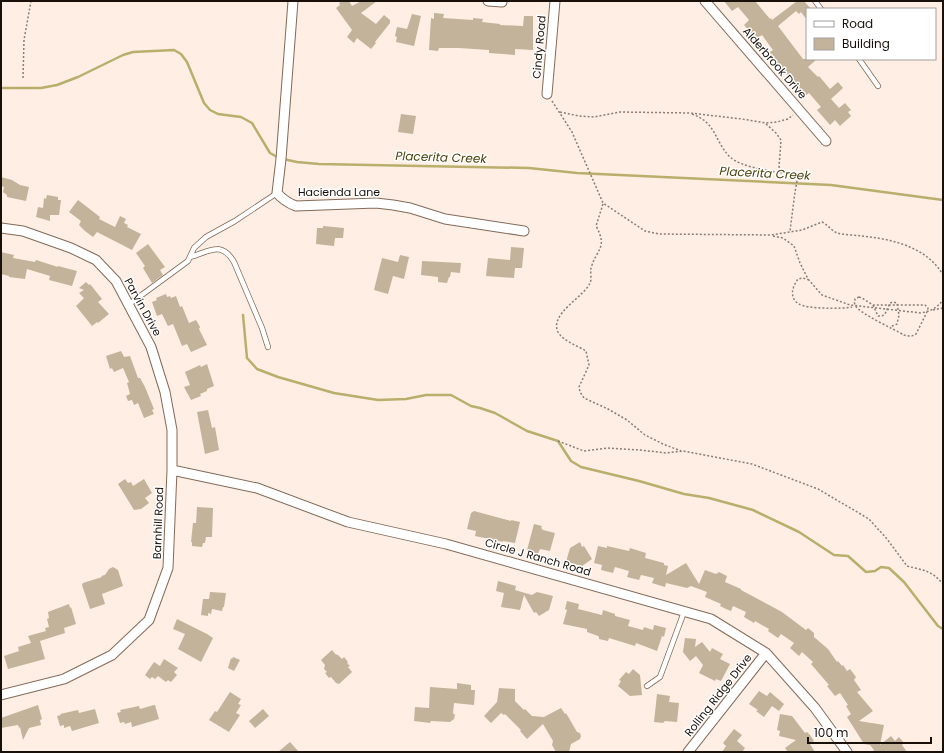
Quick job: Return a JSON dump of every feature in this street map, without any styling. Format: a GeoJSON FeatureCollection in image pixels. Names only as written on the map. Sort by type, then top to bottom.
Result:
{"type":"FeatureCollection","features":[{"type":"Feature","properties":{"kind":"street"},"geometry":{"type":"LineString","coordinates":[[277,194],[293,1]]}},
{"type":"Feature","properties":{"kind":"street"},"geometry":{"type":"LineString","coordinates":[[488,1],[502,2]]}},
{"type":"Feature","properties":{"kind":"street","name":"Cindy Road"},"geometry":{"type":"LineString","coordinates":[[547,94],[555,1]]}},
{"type":"Feature","properties":{"kind":"street","name":"Alderbrook Drive"},"geometry":{"type":"LineString","coordinates":[[706,1],[826,141]]}},
{"type":"Feature","properties":{"kind":"street","name":"Hacienda Lane"},"geometry":{"type":"LineString","coordinates":[[277,194],[289,204],[296,206],[376,203],[410,208],[445,219],[524,231]]}},
{"type":"Feature","properties":{"kind":"street","name":"Parvin Drive"},"geometry":{"type":"LineString","coordinates":[[1,228],[22,231],[71,248],[96,260],[116,281],[151,347],[165,392],[172,430],[172,470]]}},
{"type":"Feature","properties":{"kind":"street","name":"Circle J Ranch Road"},"geometry":{"type":"LineString","coordinates":[[172,470],[257,488],[348,522],[446,544],[711,619],[766,653],[815,708],[846,752]]}},
{"type":"Feature","properties":{"kind":"street","name":"Barnhill Road"},"geometry":{"type":"LineString","coordinates":[[1,696],[64,679],[112,655],[149,620],[168,568],[172,470]]}},
{"type":"Feature","properties":{"kind":"street","name":"Rolling Ridge Drive"},"geometry":{"type":"LineString","coordinates":[[688,752],[766,653]]}},
{"type":"Feature","properties":{"kind":"lane"},"geometry":{"type":"LineString","coordinates":[[860,60],[878,86]]}},
{"type":"Feature","properties":{"kind":"lane"},"geometry":{"type":"LineString","coordinates":[[128,305],[188,261],[194,248],[206,237],[235,221],[277,194]]}},
{"type":"Feature","properties":{"kind":"lane"},"geometry":{"type":"LineString","coordinates":[[190,257],[214,249],[223,250],[227,253],[234,262],[262,328],[268,347]]}},
{"type":"Feature","properties":{"kind":"lane"},"geometry":{"type":"LineString","coordinates":[[647,686],[660,677],[684,612]]}},
{"type":"Feature","properties":{"kind":"path"},"geometry":{"type":"LineString","coordinates":[[23,78],[24,40],[31,1]]}},
{"type":"Feature","properties":{"kind":"path"},"geometry":{"type":"LineString","coordinates":[[547,94],[572,132],[603,203],[645,231],[659,234],[771,235],[802,230],[822,222],[836,232],[901,243],[920,252],[933,262],[943,275]]}},
{"type":"Feature","properties":{"kind":"path"},"geometry":{"type":"LineString","coordinates":[[559,112],[594,117],[620,112],[690,113],[766,123],[777,122],[788,118],[799,110]]}},
{"type":"Feature","properties":{"kind":"path"},"geometry":{"type":"LineString","coordinates":[[690,113],[702,118],[709,124],[731,157],[739,163],[784,173],[794,177],[797,181],[790,231]]}},
{"type":"Feature","properties":{"kind":"path"},"geometry":{"type":"LineString","coordinates":[[766,123],[781,140],[779,167],[784,173]]}},
{"type":"Feature","properties":{"kind":"path"},"geometry":{"type":"LineString","coordinates":[[603,203],[596,226],[602,235],[601,248],[594,259],[590,272],[590,282],[579,296],[563,311],[557,322],[558,332],[565,339],[586,351],[589,365],[579,387],[584,398],[627,420],[645,435],[663,444],[683,451],[752,464],[818,489],[869,519],[906,566],[921,568],[930,572],[943,584]]}},
{"type":"Feature","properties":{"kind":"path"},"geometry":{"type":"LineString","coordinates":[[771,235],[783,238],[794,246],[800,263],[809,280],[822,294],[855,306],[921,313],[943,308]]}},
{"type":"Feature","properties":{"kind":"path"},"geometry":{"type":"LineString","coordinates":[[809,280],[803,278],[798,280],[794,285],[792,292],[794,299],[799,304],[831,308],[848,308],[855,306]]}},
{"type":"Feature","properties":{"kind":"path"},"geometry":{"type":"LineString","coordinates":[[873,305],[888,305],[925,305],[928,308],[919,330],[913,336],[904,335],[862,312],[855,306],[855,299],[859,297],[873,305],[878,316],[882,316],[888,305]]}},
{"type":"Feature","properties":{"kind":"path"},"geometry":{"type":"LineString","coordinates":[[932,310],[943,300]]}},
{"type":"Feature","properties":{"kind":"path"},"geometry":{"type":"LineString","coordinates":[[889,327],[897,324],[899,320],[898,305]]}},
{"type":"Feature","properties":{"kind":"path"},"geometry":{"type":"LineString","coordinates":[[558,441],[584,451],[607,448],[666,453],[683,451]]}},
{"type":"Feature","properties":{"kind":"building"},"geometry":{"type":"Polygon","coordinates":[[[342,1],[349,1],[352,6],[361,1],[377,1],[361,13],[376,24],[384,15],[390,20],[390,23],[371,49],[357,38],[354,43],[347,37],[352,30],[336,8],[342,1]]]}},
{"type":"Feature","properties":{"kind":"building"},"geometry":{"type":"Polygon","coordinates":[[[724,1],[755,1],[772,20],[797,1],[804,1],[810,8],[806,8],[806,19],[801,12],[799,14],[796,11],[778,26],[803,59],[816,60],[808,67],[818,77],[819,76],[830,89],[838,82],[843,88],[831,99],[839,108],[845,103],[851,110],[848,112],[851,116],[840,126],[835,120],[830,125],[817,110],[821,107],[809,93],[805,96],[768,53],[773,50],[762,35],[756,39],[744,25],[749,20],[738,7],[732,11],[724,1]]]}},
{"type":"Feature","properties":{"kind":"building"},"geometry":{"type":"Polygon","coordinates":[[[434,13],[444,14],[443,18],[473,20],[473,18],[483,19],[482,22],[500,25],[523,26],[524,16],[533,16],[533,50],[515,49],[515,55],[489,53],[489,50],[459,48],[439,48],[438,51],[429,50],[431,18],[434,19],[434,13]]]}},
{"type":"Feature","properties":{"kind":"building"},"geometry":{"type":"Polygon","coordinates":[[[412,14],[421,16],[414,46],[396,42],[397,37],[395,36],[397,27],[407,29],[412,14]]]}},
{"type":"Feature","properties":{"kind":"building"},"geometry":{"type":"Polygon","coordinates":[[[401,114],[416,116],[413,134],[398,132],[401,114]]]}},
{"type":"Feature","properties":{"kind":"building"},"geometry":{"type":"Polygon","coordinates":[[[1,177],[29,187],[26,201],[7,197],[7,195],[3,192],[4,187],[1,186],[1,177]]]}},
{"type":"Feature","properties":{"kind":"building"},"geometry":{"type":"Polygon","coordinates":[[[47,195],[58,197],[58,200],[61,200],[59,215],[50,215],[50,221],[36,217],[38,207],[43,208],[44,198],[46,199],[47,195]]]}},
{"type":"Feature","properties":{"kind":"building"},"geometry":{"type":"Polygon","coordinates":[[[78,200],[100,217],[99,219],[115,227],[120,216],[126,219],[124,223],[128,225],[127,227],[141,234],[132,250],[97,232],[93,237],[85,231],[79,225],[81,221],[69,212],[78,200]]]}},
{"type":"Feature","properties":{"kind":"building"},"geometry":{"type":"Polygon","coordinates":[[[323,226],[344,228],[343,238],[335,238],[334,246],[316,244],[317,228],[323,228],[323,226]]]}},
{"type":"Feature","properties":{"kind":"building"},"geometry":{"type":"Polygon","coordinates":[[[148,244],[165,267],[160,270],[163,275],[152,283],[143,268],[145,266],[136,253],[148,244]]]}},
{"type":"Feature","properties":{"kind":"building"},"geometry":{"type":"Polygon","coordinates":[[[511,247],[524,248],[522,268],[515,268],[514,278],[486,276],[488,258],[510,260],[511,247]]]}},
{"type":"Feature","properties":{"kind":"building"},"geometry":{"type":"Polygon","coordinates":[[[1,252],[14,255],[13,258],[35,262],[36,260],[77,271],[72,286],[49,280],[50,276],[27,269],[25,279],[9,277],[1,274],[1,252]]]}},
{"type":"Feature","properties":{"kind":"building"},"geometry":{"type":"Polygon","coordinates":[[[400,255],[409,257],[404,279],[393,276],[388,294],[374,290],[382,258],[398,262],[400,255]]]}},
{"type":"Feature","properties":{"kind":"building"},"geometry":{"type":"Polygon","coordinates":[[[422,261],[461,263],[460,273],[451,272],[447,283],[438,282],[438,277],[421,275],[422,261]]]}},
{"type":"Feature","properties":{"kind":"building"},"geometry":{"type":"Polygon","coordinates":[[[86,282],[89,285],[90,284],[102,299],[98,302],[109,314],[92,326],[76,306],[84,298],[79,293],[84,290],[79,288],[86,282]]]}},
{"type":"Feature","properties":{"kind":"building"},"geometry":{"type":"Polygon","coordinates":[[[166,294],[167,297],[170,296],[171,298],[176,296],[189,323],[196,320],[207,345],[191,352],[187,344],[182,346],[173,324],[168,326],[162,314],[157,316],[152,302],[157,300],[156,298],[166,294]]]}},
{"type":"Feature","properties":{"kind":"building"},"geometry":{"type":"Polygon","coordinates":[[[121,351],[124,357],[130,356],[138,378],[140,378],[145,387],[154,409],[152,410],[154,414],[144,418],[138,403],[134,405],[132,400],[128,401],[126,396],[130,394],[127,383],[129,382],[123,368],[114,372],[112,368],[110,369],[106,356],[121,351]]]}},
{"type":"Feature","properties":{"kind":"building"},"geometry":{"type":"Polygon","coordinates":[[[207,364],[214,386],[200,394],[201,396],[191,400],[184,387],[190,385],[185,372],[200,365],[201,367],[207,364]]]}},
{"type":"Feature","properties":{"kind":"building"},"geometry":{"type":"Polygon","coordinates":[[[208,410],[212,428],[215,427],[219,450],[205,454],[197,412],[208,410]]]}},
{"type":"Feature","properties":{"kind":"building"},"geometry":{"type":"Polygon","coordinates":[[[125,479],[128,483],[131,482],[133,486],[144,479],[152,493],[145,498],[149,503],[141,509],[134,510],[118,484],[125,479]]]}},
{"type":"Feature","properties":{"kind":"building"},"geometry":{"type":"Polygon","coordinates":[[[197,507],[213,508],[212,537],[206,537],[205,543],[203,543],[202,547],[192,546],[191,542],[193,523],[196,523],[197,507]]]}},
{"type":"Feature","properties":{"kind":"building"},"geometry":{"type":"Polygon","coordinates":[[[474,511],[520,522],[515,543],[475,536],[476,531],[467,529],[471,513],[474,511]]]}},
{"type":"Feature","properties":{"kind":"building"},"geometry":{"type":"Polygon","coordinates":[[[534,524],[542,526],[541,528],[543,530],[555,533],[550,551],[540,549],[538,554],[527,550],[534,524]]]}},
{"type":"Feature","properties":{"kind":"building"},"geometry":{"type":"Polygon","coordinates":[[[580,542],[582,547],[584,546],[592,559],[582,566],[566,562],[570,548],[580,542]]]}},
{"type":"Feature","properties":{"kind":"building"},"geometry":{"type":"Polygon","coordinates":[[[598,546],[607,548],[607,546],[629,551],[630,548],[646,553],[645,558],[664,563],[664,565],[668,566],[666,575],[686,563],[699,584],[705,570],[716,574],[719,572],[727,576],[725,582],[741,589],[782,612],[806,630],[808,628],[814,633],[814,637],[828,649],[837,662],[838,661],[842,666],[843,665],[847,671],[850,669],[856,677],[854,680],[861,690],[857,692],[873,711],[859,721],[884,725],[880,745],[891,736],[895,741],[899,737],[904,743],[902,745],[907,752],[872,752],[874,750],[870,745],[864,744],[847,717],[851,714],[846,706],[848,705],[840,693],[835,696],[827,686],[829,685],[811,664],[813,662],[802,652],[799,656],[790,648],[794,643],[781,634],[778,638],[768,631],[769,629],[744,617],[746,612],[733,606],[731,611],[726,609],[720,606],[721,604],[705,597],[707,592],[691,586],[687,588],[666,583],[665,587],[652,583],[654,578],[641,575],[639,580],[627,577],[629,571],[615,567],[613,573],[601,570],[602,565],[594,563],[598,546]]]}},
{"type":"Feature","properties":{"kind":"building"},"geometry":{"type":"Polygon","coordinates":[[[113,567],[118,570],[123,586],[102,594],[105,604],[90,609],[82,585],[83,583],[102,577],[101,576],[105,575],[109,569],[113,567]]]}},
{"type":"Feature","properties":{"kind":"building"},"geometry":{"type":"Polygon","coordinates":[[[498,581],[516,586],[515,590],[532,595],[537,592],[553,596],[549,610],[539,616],[536,612],[534,613],[524,595],[520,610],[501,607],[504,593],[496,591],[498,581]]]}},
{"type":"Feature","properties":{"kind":"building"},"geometry":{"type":"Polygon","coordinates":[[[210,592],[226,593],[224,607],[222,611],[212,609],[211,614],[208,613],[208,616],[201,615],[203,599],[209,599],[210,592]]]}},
{"type":"Feature","properties":{"kind":"building"},"geometry":{"type":"Polygon","coordinates":[[[567,601],[579,604],[578,609],[602,615],[603,610],[615,614],[615,616],[630,620],[628,626],[643,630],[644,627],[653,630],[654,625],[666,628],[664,637],[662,636],[657,651],[636,643],[635,646],[609,638],[608,641],[599,639],[598,636],[587,632],[587,629],[563,624],[567,610],[565,609],[567,601]]]}},
{"type":"Feature","properties":{"kind":"building"},"geometry":{"type":"Polygon","coordinates":[[[69,604],[76,624],[64,628],[65,633],[40,641],[45,659],[8,669],[4,656],[19,651],[18,647],[31,643],[28,636],[46,631],[45,628],[49,627],[47,619],[49,618],[48,612],[69,604]]]}},
{"type":"Feature","properties":{"kind":"building"},"geometry":{"type":"Polygon","coordinates":[[[177,619],[213,638],[201,662],[178,649],[185,634],[173,629],[177,619]]]}},
{"type":"Feature","properties":{"kind":"building"},"geometry":{"type":"Polygon","coordinates":[[[685,638],[696,639],[695,647],[702,642],[710,652],[712,648],[723,654],[720,659],[730,664],[721,681],[716,679],[715,681],[699,673],[703,665],[696,656],[690,661],[683,652],[685,638]]]}},
{"type":"Feature","properties":{"kind":"building"},"geometry":{"type":"Polygon","coordinates":[[[332,650],[342,659],[344,657],[352,672],[339,684],[336,683],[331,677],[329,678],[325,673],[327,672],[324,669],[325,665],[321,660],[332,650]]]}},
{"type":"Feature","properties":{"kind":"building"},"geometry":{"type":"Polygon","coordinates":[[[233,657],[240,660],[234,671],[228,668],[231,658],[232,659],[233,657]]]}},
{"type":"Feature","properties":{"kind":"building"},"geometry":{"type":"Polygon","coordinates":[[[164,659],[178,668],[174,672],[177,675],[171,682],[168,680],[166,682],[158,676],[155,679],[152,677],[150,679],[145,675],[154,662],[160,666],[164,659]]]}},
{"type":"Feature","properties":{"kind":"building"},"geometry":{"type":"Polygon","coordinates":[[[633,669],[640,675],[642,695],[630,696],[618,686],[621,681],[619,680],[626,672],[629,674],[633,669]]]}},
{"type":"Feature","properties":{"kind":"building"},"geometry":{"type":"Polygon","coordinates":[[[457,683],[471,685],[471,690],[475,690],[474,705],[454,703],[453,713],[455,715],[454,719],[450,722],[431,721],[430,723],[414,721],[415,707],[429,708],[430,687],[457,689],[457,683]]]}},
{"type":"Feature","properties":{"kind":"building"},"geometry":{"type":"Polygon","coordinates":[[[499,688],[515,689],[515,701],[532,716],[544,717],[561,708],[565,714],[566,713],[577,732],[580,733],[580,739],[571,744],[569,752],[556,752],[552,745],[553,741],[543,724],[527,739],[520,731],[521,730],[505,714],[504,715],[501,713],[491,723],[484,716],[497,702],[499,688]]]}},
{"type":"Feature","properties":{"kind":"building"},"geometry":{"type":"Polygon","coordinates":[[[759,691],[767,696],[770,692],[784,704],[779,711],[772,706],[764,717],[756,711],[758,710],[749,704],[759,691]]]}},
{"type":"Feature","properties":{"kind":"building"},"geometry":{"type":"Polygon","coordinates":[[[230,692],[241,699],[238,704],[241,705],[236,713],[240,715],[229,732],[209,720],[215,711],[217,712],[230,692]]]}},
{"type":"Feature","properties":{"kind":"building"},"geometry":{"type":"Polygon","coordinates":[[[657,694],[670,696],[669,702],[679,703],[677,722],[654,722],[657,694]]]}},
{"type":"Feature","properties":{"kind":"building"},"geometry":{"type":"Polygon","coordinates":[[[38,705],[42,719],[40,720],[41,725],[29,728],[23,740],[20,727],[19,728],[18,725],[1,728],[1,718],[38,705]]]}},
{"type":"Feature","properties":{"kind":"building"},"geometry":{"type":"Polygon","coordinates":[[[155,705],[159,719],[132,727],[131,722],[125,724],[124,722],[120,723],[117,713],[121,712],[120,710],[139,706],[140,709],[155,705]]]}},
{"type":"Feature","properties":{"kind":"building"},"geometry":{"type":"Polygon","coordinates":[[[95,709],[99,723],[72,731],[70,726],[64,728],[64,725],[60,726],[57,716],[61,715],[60,714],[78,710],[79,713],[95,709]]]}},
{"type":"Feature","properties":{"kind":"building"},"geometry":{"type":"Polygon","coordinates":[[[263,709],[269,716],[255,728],[249,721],[263,709]]]}},
{"type":"Feature","properties":{"kind":"building"},"geometry":{"type":"Polygon","coordinates":[[[780,714],[792,716],[805,733],[807,732],[810,735],[814,741],[810,744],[815,752],[788,752],[785,748],[796,740],[779,736],[780,731],[777,730],[780,714]]]}},
{"type":"Feature","properties":{"kind":"building"},"geometry":{"type":"Polygon","coordinates":[[[734,729],[742,735],[737,741],[745,748],[742,752],[722,752],[726,746],[723,743],[734,729]]]}},
{"type":"Feature","properties":{"kind":"building"},"geometry":{"type":"Polygon","coordinates":[[[290,742],[299,752],[278,752],[290,742]]]}},
{"type":"Feature","properties":{"kind":"waterway","name":"Placerita Creek"},"geometry":{"type":"LineString","coordinates":[[1,88],[41,88],[57,85],[78,77],[123,55],[133,52],[174,50],[181,54],[187,62],[204,103],[210,110],[218,114],[241,117],[252,123],[270,153],[279,158]]}},
{"type":"Feature","properties":{"kind":"waterway","name":"Placerita Creek"},"geometry":{"type":"LineString","coordinates":[[283,159],[319,164],[529,168],[577,173],[831,185],[943,200]]}},
{"type":"Feature","properties":{"kind":"waterway"},"geometry":{"type":"LineString","coordinates":[[243,315],[247,358],[257,369],[278,377],[334,393],[378,400],[406,399],[426,395],[451,395],[471,406],[495,413],[527,431],[558,441],[571,461],[581,467],[684,494],[709,498],[753,510],[799,532],[834,555],[848,556],[866,572],[875,571],[881,567],[889,568],[904,582],[938,626],[943,629]]}}]}
